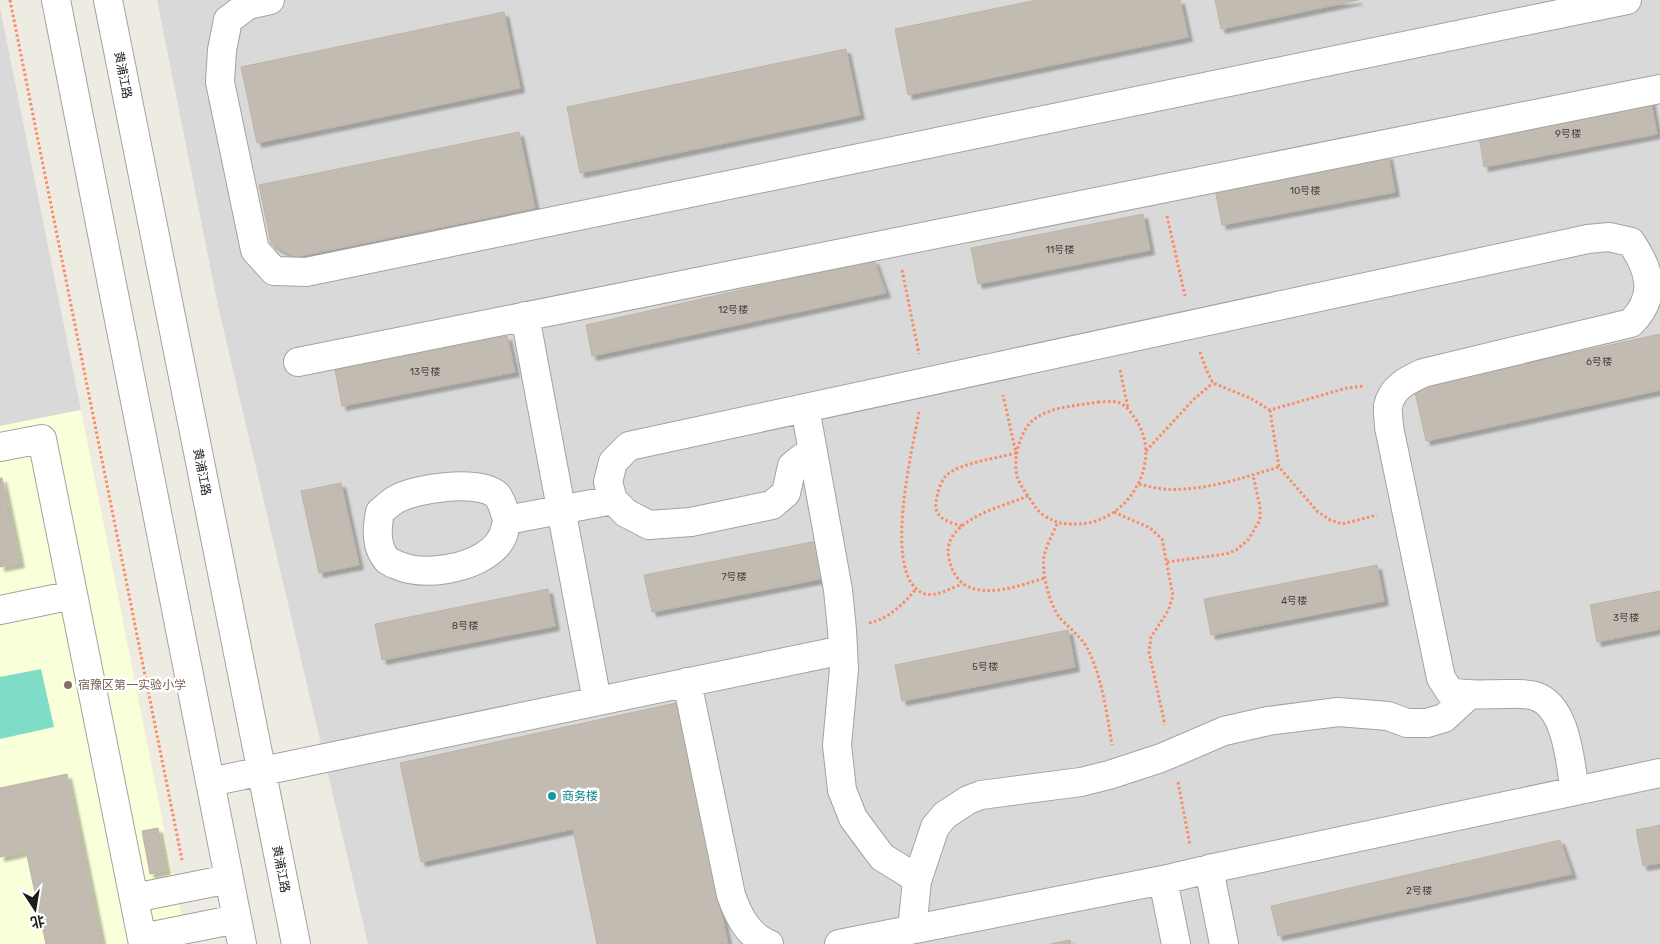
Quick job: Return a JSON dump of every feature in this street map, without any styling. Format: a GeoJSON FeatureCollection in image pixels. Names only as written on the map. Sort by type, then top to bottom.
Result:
{"type":"FeatureCollection","features":[{"type":"Feature","properties":{"kind":"street"},"geometry":{"type":"LineString","coordinates":[[0,447],[42,439],[143,941],[240,931],[56,0]]}},
{"type":"Feature","properties":{"kind":"street","name":"黄浦江路"},"geometry":{"type":"LineString","coordinates":[[108,0],[296,944]]}},
{"type":"Feature","properties":{"kind":"street"},"geometry":{"type":"LineString","coordinates":[[270,0],[248,5],[228,20],[222,50],[220,82],[254,250],[274,271],[306,272],[1627,0]]}},
{"type":"Feature","properties":{"kind":"street"},"geometry":{"type":"LineString","coordinates":[[298,362],[1660,89]]}},
{"type":"Feature","properties":{"kind":"street"},"geometry":{"type":"LineString","coordinates":[[813,454],[802,458],[792,466],[786,493],[772,505],[691,522],[649,524],[626,513],[613,500],[608,482],[613,462],[629,446],[1588,239],[1609,237],[1631,242],[1643,259],[1648,277],[1648,299],[1640,315],[1631,324],[1423,373],[1404,382],[1395,391],[1388,406],[1389,427],[1441,678],[1450,692],[1468,696],[1505,694],[1534,696],[1550,706],[1558,718],[1565,737],[1575,790]]}},
{"type":"Feature","properties":{"kind":"street"},"geometry":{"type":"LineString","coordinates":[[525,316],[596,701]]}},
{"type":"Feature","properties":{"kind":"street"},"geometry":{"type":"LineString","coordinates":[[805,408],[838,590],[844,669],[837,745],[842,790],[853,818],[882,857],[908,873],[917,881]]}},
{"type":"Feature","properties":{"kind":"street"},"geometry":{"type":"LineString","coordinates":[[465,486],[487,490],[497,496],[507,520],[504,536],[493,550],[462,566],[441,570],[413,571],[388,560],[379,544],[377,528],[380,512],[396,500],[418,491],[441,487],[465,486]]}},
{"type":"Feature","properties":{"kind":"street"},"geometry":{"type":"LineString","coordinates":[[507,520],[613,500]]}},
{"type":"Feature","properties":{"kind":"street"},"geometry":{"type":"LineString","coordinates":[[0,610],[73,595]]}},
{"type":"Feature","properties":{"kind":"street"},"geometry":{"type":"LineString","coordinates":[[210,782],[688,682],[842,640]]}},
{"type":"Feature","properties":{"kind":"street"},"geometry":{"type":"LineString","coordinates":[[688,682],[731,895],[738,916],[750,930],[769,944]]}},
{"type":"Feature","properties":{"kind":"street"},"geometry":{"type":"LineString","coordinates":[[912,929],[917,881],[935,828],[945,815],[968,800],[981,795],[1081,782],[1172,754],[1224,732],[1268,721],[1338,712],[1388,716],[1407,722],[1427,723],[1444,718],[1468,696]]}},
{"type":"Feature","properties":{"kind":"street"},"geometry":{"type":"LineString","coordinates":[[839,944],[1163,880],[1660,772]]}},
{"type":"Feature","properties":{"kind":"street"},"geometry":{"type":"LineString","coordinates":[[1203,871],[1224,944]]}},
{"type":"Feature","properties":{"kind":"street"},"geometry":{"type":"LineString","coordinates":[[134,898],[229,879]]}},
{"type":"Feature","properties":{"kind":"street"},"geometry":{"type":"LineString","coordinates":[[1163,880],[1176,944]]}},
{"type":"Feature","properties":{"kind":"path"},"geometry":{"type":"LineString","coordinates":[[10,0],[188,888]]}},
{"type":"Feature","properties":{"kind":"path"},"geometry":{"type":"LineString","coordinates":[[1162,189],[1191,324],[1206,369],[1213,383],[1250,398],[1270,410],[1347,388],[1404,382]]}},
{"type":"Feature","properties":{"kind":"path"},"geometry":{"type":"LineString","coordinates":[[897,242],[924,382],[901,525],[902,554],[907,575],[916,589],[927,595],[962,584]]}},
{"type":"Feature","properties":{"kind":"path"},"geometry":{"type":"LineString","coordinates":[[1114,341],[1128,409]]}},
{"type":"Feature","properties":{"kind":"path"},"geometry":{"type":"LineString","coordinates":[[997,366],[1016,453],[1017,478],[1040,514],[1057,524],[1091,524],[1114,512],[1127,502],[1139,484],[1146,451],[1141,426],[1128,409],[1118,402],[1098,402],[1054,409],[1033,421],[1025,430],[1016,453]]}},
{"type":"Feature","properties":{"kind":"path"},"geometry":{"type":"LineString","coordinates":[[1146,451],[1194,398],[1213,383]]}},
{"type":"Feature","properties":{"kind":"path"},"geometry":{"type":"LineString","coordinates":[[1270,410],[1279,467],[1317,511],[1330,520],[1342,524],[1379,514],[1405,502]]}},
{"type":"Feature","properties":{"kind":"path"},"geometry":{"type":"LineString","coordinates":[[962,526],[946,522],[938,514],[936,505],[939,489],[947,474],[963,466],[1016,453]]}},
{"type":"Feature","properties":{"kind":"path"},"geometry":{"type":"LineString","coordinates":[[1139,484],[1162,489],[1187,488],[1222,483],[1279,467]]}},
{"type":"Feature","properties":{"kind":"path"},"geometry":{"type":"LineString","coordinates":[[1167,562],[1226,554],[1236,550],[1248,540],[1260,520],[1260,507],[1253,475]]}},
{"type":"Feature","properties":{"kind":"path"},"geometry":{"type":"LineString","coordinates":[[1028,496],[980,514],[962,526],[949,539],[948,554],[951,567],[962,584],[978,590],[992,591],[1013,588],[1045,578]]}},
{"type":"Feature","properties":{"kind":"path"},"geometry":{"type":"LineString","coordinates":[[1114,512],[1150,528],[1162,538],[1173,596],[1168,611],[1151,637],[1148,652],[1172,754],[1203,871]]}},
{"type":"Feature","properties":{"kind":"path"},"geometry":{"type":"LineString","coordinates":[[1057,524],[1044,554],[1045,578],[1050,599],[1059,616],[1081,637],[1091,654],[1099,679],[1118,772]]}},
{"type":"Feature","properties":{"kind":"path"},"geometry":{"type":"LineString","coordinates":[[842,640],[898,610],[916,589]]}},
{"type":"Feature","properties":{"kind":"shaded area"},"geometry":{"type":"Polygon","coordinates":[[[157,0],[1660,0],[1660,944],[368,944],[218,306],[157,0]]]}},
{"type":"Feature","properties":{"kind":"shaded area"},"geometry":{"type":"Polygon","coordinates":[[[0,8],[81,410],[0,426],[0,8]]]}},
{"type":"Feature","properties":{"kind":"shaded area","name":"宿豫区第一实验小学"},"geometry":{"type":"Polygon","coordinates":[[[81,410],[187,944],[0,944],[0,426],[81,410]]]}},
{"type":"Feature","properties":{"kind":"green space"},"geometry":{"type":"Polygon","coordinates":[[[41,669],[54,727],[0,739],[0,677],[41,669]]]}},
{"type":"Feature","properties":{"kind":"building"},"geometry":{"type":"Polygon","coordinates":[[[1037,0],[1180,0],[1188,37],[908,95],[895,29],[1037,0]]]}},
{"type":"Feature","properties":{"kind":"building"},"geometry":{"type":"Polygon","coordinates":[[[1215,0],[1358,0],[1221,29],[1215,0]]]}},
{"type":"Feature","properties":{"kind":"building"},"geometry":{"type":"Polygon","coordinates":[[[504,12],[520,88],[257,143],[241,67],[504,12]]]}},
{"type":"Feature","properties":{"kind":"building"},"geometry":{"type":"Polygon","coordinates":[[[846,49],[860,115],[580,173],[567,107],[846,49]]]}},
{"type":"Feature","properties":{"kind":"building"},"geometry":{"type":"Polygon","coordinates":[[[1650,97],[1657,134],[1484,167],[1478,131],[1650,97]]]}},
{"type":"Feature","properties":{"kind":"building"},"geometry":{"type":"Polygon","coordinates":[[[519,132],[535,208],[295,257],[271,244],[259,185],[519,132]]]}},
{"type":"Feature","properties":{"kind":"building"},"geometry":{"type":"Polygon","coordinates":[[[1388,155],[1395,192],[1222,225],[1215,189],[1388,155]]]}},
{"type":"Feature","properties":{"kind":"building"},"geometry":{"type":"Polygon","coordinates":[[[1143,214],[1150,250],[978,284],[971,248],[1143,214]]]}},
{"type":"Feature","properties":{"kind":"building"},"geometry":{"type":"Polygon","coordinates":[[[874,260],[886,293],[592,356],[586,325],[874,260]]]}},
{"type":"Feature","properties":{"kind":"building"},"geometry":{"type":"Polygon","coordinates":[[[1660,334],[1660,390],[1426,441],[1414,388],[1660,334]]]}},
{"type":"Feature","properties":{"kind":"building"},"geometry":{"type":"Polygon","coordinates":[[[507,336],[515,372],[342,406],[335,370],[507,336]]]}},
{"type":"Feature","properties":{"kind":"building"},"geometry":{"type":"Polygon","coordinates":[[[0,478],[2,478],[20,563],[0,567],[0,478]]]}},
{"type":"Feature","properties":{"kind":"building"},"geometry":{"type":"Polygon","coordinates":[[[341,483],[359,565],[319,573],[301,491],[341,483]]]}},
{"type":"Feature","properties":{"kind":"building"},"geometry":{"type":"Polygon","coordinates":[[[817,541],[825,578],[652,612],[644,575],[817,541]]]}},
{"type":"Feature","properties":{"kind":"building"},"geometry":{"type":"Polygon","coordinates":[[[1377,565],[1384,601],[1211,635],[1204,599],[1377,565]]]}},
{"type":"Feature","properties":{"kind":"building"},"geometry":{"type":"Polygon","coordinates":[[[548,589],[555,626],[382,660],[375,624],[548,589]]]}},
{"type":"Feature","properties":{"kind":"building"},"geometry":{"type":"Polygon","coordinates":[[[1660,591],[1660,629],[1597,642],[1590,605],[1660,591]]]}},
{"type":"Feature","properties":{"kind":"building"},"geometry":{"type":"Polygon","coordinates":[[[1068,630],[1075,667],[902,701],[895,665],[1068,630]]]}},
{"type":"Feature","properties":{"kind":"building","name":"商务楼"},"geometry":{"type":"Polygon","coordinates":[[[676,703],[728,944],[597,944],[573,829],[421,862],[400,763],[676,703]]]}},
{"type":"Feature","properties":{"kind":"building"},"geometry":{"type":"Polygon","coordinates":[[[67,774],[102,944],[46,944],[26,851],[0,857],[0,788],[67,774]]]}},
{"type":"Feature","properties":{"kind":"building"},"geometry":{"type":"Polygon","coordinates":[[[1660,825],[1660,863],[1643,866],[1636,830],[1660,825]]]}},
{"type":"Feature","properties":{"kind":"building"},"geometry":{"type":"Polygon","coordinates":[[[158,828],[166,870],[150,874],[142,831],[158,828]]]}},
{"type":"Feature","properties":{"kind":"building"},"geometry":{"type":"Polygon","coordinates":[[[1560,840],[1572,874],[1278,936],[1271,906],[1560,840]]]}},
{"type":"Feature","properties":{"kind":"building"},"geometry":{"type":"Polygon","coordinates":[[[1070,940],[1071,944],[1050,944],[1070,940]]]}},
{"type":"Feature","properties":{"kind":"place","name":"宿豫区第一实验小学"},"geometry":{"type":"Point","coordinates":[68,685]}},
{"type":"Feature","properties":{"kind":"place","name":"商务楼"},"geometry":{"type":"Point","coordinates":[552,796]}}]}
